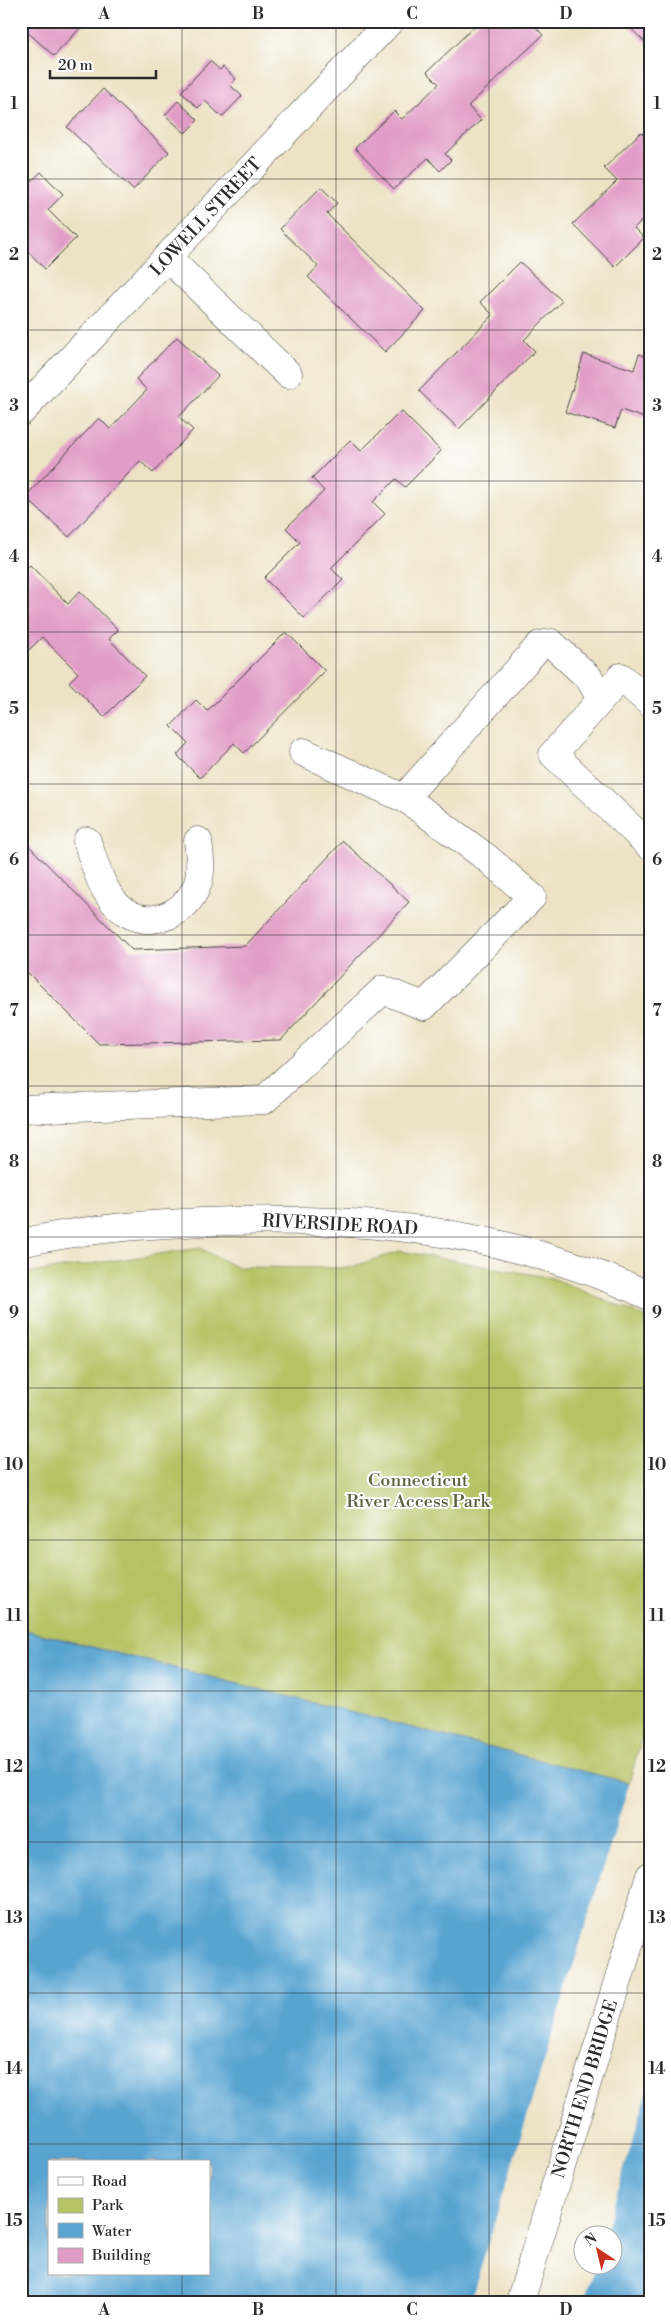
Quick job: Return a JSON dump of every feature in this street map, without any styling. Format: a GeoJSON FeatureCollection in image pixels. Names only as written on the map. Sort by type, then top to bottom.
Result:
{"type":"FeatureCollection","features":[{"type":"Feature","properties":{"kind":"street","name":"LOWELL STREET"},"geometry":{"type":"LineString","coordinates":[[21,412],[390,21]]}},
{"type":"Feature","properties":{"kind":"street"},"geometry":{"type":"LineString","coordinates":[[167,257],[288,374]]}},
{"type":"Feature","properties":{"kind":"street"},"geometry":{"type":"LineString","coordinates":[[404,798],[540,645],[551,643],[589,678],[601,698]]}},
{"type":"Feature","properties":{"kind":"street"},"geometry":{"type":"LineString","coordinates":[[650,703],[621,677],[553,754],[650,846]]}},
{"type":"Feature","properties":{"kind":"street"},"geometry":{"type":"LineString","coordinates":[[21,1109],[264,1100],[383,990],[424,1006],[532,897],[487,858],[404,798],[303,752]]}},
{"type":"Feature","properties":{"kind":"street"},"geometry":{"type":"LineString","coordinates":[[87,840],[109,895],[123,911],[144,920],[165,918],[180,908],[195,890],[201,866],[198,841]]}},
{"type":"Feature","properties":{"kind":"street","name":"RIVERSIDE ROAD"},"geometry":{"type":"LineString","coordinates":[[21,1243],[110,1229],[221,1221],[304,1220],[404,1226],[463,1236],[558,1259],[650,1296]]}},
{"type":"Feature","properties":{"kind":"street","name":"NORTH END BRIDGE"},"geometry":{"type":"LineString","coordinates":[[520,2302],[650,1876]]}},
{"type":"Feature","properties":{"kind":"green space","name":"Connecticut River Access Park"},"geometry":{"type":"Polygon","coordinates":[[[200,1248],[236,1267],[348,1268],[400,1251],[552,1278],[650,1319],[650,1708],[629,1783],[21,1629],[21,1274],[200,1248]]]}},
{"type":"Feature","properties":{"kind":"water"},"geometry":{"type":"Polygon","coordinates":[[[21,1629],[650,1788],[650,2302],[21,2302],[21,1629]]]}},
{"type":"Feature","properties":{"kind":"pier"},"geometry":{"type":"Polygon","coordinates":[[[630,1781],[650,1786],[650,2083],[607,2226],[574,2226],[574,2276],[592,2276],[584,2302],[470,2302],[630,1781]]]}},
{"type":"Feature","properties":{"kind":"building"},"geometry":{"type":"Polygon","coordinates":[[[21,21],[87,21],[54,56],[21,26],[21,21]]]}},
{"type":"Feature","properties":{"kind":"building"},"geometry":{"type":"Polygon","coordinates":[[[480,21],[530,21],[543,35],[468,106],[481,120],[445,154],[451,160],[440,171],[428,158],[394,189],[355,148],[394,111],[402,119],[439,84],[427,72],[480,21]]]}},
{"type":"Feature","properties":{"kind":"building"},"geometry":{"type":"Polygon","coordinates":[[[623,21],[650,21],[650,47],[623,21]]]}},
{"type":"Feature","properties":{"kind":"building"},"geometry":{"type":"Polygon","coordinates":[[[210,61],[220,70],[223,67],[236,79],[230,85],[242,96],[222,117],[205,101],[198,108],[181,92],[210,61]]]}},
{"type":"Feature","properties":{"kind":"building"},"geometry":{"type":"Polygon","coordinates":[[[103,89],[169,152],[133,190],[67,127],[103,89]]]}},
{"type":"Feature","properties":{"kind":"building"},"geometry":{"type":"Polygon","coordinates":[[[178,101],[198,120],[185,133],[165,115],[178,101]]]}},
{"type":"Feature","properties":{"kind":"building"},"geometry":{"type":"Polygon","coordinates":[[[641,132],[650,141],[650,195],[643,201],[650,208],[650,212],[634,228],[644,238],[615,267],[573,224],[617,181],[604,168],[641,132]]]}},
{"type":"Feature","properties":{"kind":"building"},"geometry":{"type":"Polygon","coordinates":[[[41,172],[63,194],[48,210],[76,238],[45,269],[21,244],[21,222],[27,216],[21,210],[21,200],[29,191],[25,187],[41,172]]]}},
{"type":"Feature","properties":{"kind":"building"},"geometry":{"type":"Polygon","coordinates":[[[321,187],[337,203],[327,214],[425,311],[385,352],[308,277],[318,266],[280,229],[321,187]]]}},
{"type":"Feature","properties":{"kind":"building"},"geometry":{"type":"Polygon","coordinates":[[[520,262],[562,301],[524,340],[535,351],[459,429],[419,391],[493,315],[480,302],[520,262]]]}},
{"type":"Feature","properties":{"kind":"building"},"geometry":{"type":"Polygon","coordinates":[[[177,337],[218,376],[179,417],[193,430],[153,473],[140,461],[69,537],[25,497],[99,418],[110,429],[147,390],[136,379],[177,337]]]}},
{"type":"Feature","properties":{"kind":"building"},"geometry":{"type":"Polygon","coordinates":[[[584,354],[634,370],[639,354],[650,358],[650,420],[621,410],[615,428],[565,412],[584,354]]]}},
{"type":"Feature","properties":{"kind":"building"},"geometry":{"type":"Polygon","coordinates":[[[401,411],[441,451],[405,487],[396,479],[373,502],[385,514],[331,568],[343,580],[304,618],[264,578],[300,542],[286,528],[324,491],[312,478],[350,440],[361,451],[401,411]]]}},
{"type":"Feature","properties":{"kind":"building"},"geometry":{"type":"Polygon","coordinates":[[[30,565],[68,604],[80,591],[118,630],[109,639],[145,676],[104,717],[69,682],[78,673],[42,637],[29,650],[21,642],[21,574],[30,565]]]}},
{"type":"Feature","properties":{"kind":"building"},"geometry":{"type":"Polygon","coordinates":[[[286,632],[325,671],[244,753],[234,743],[200,778],[177,755],[188,743],[171,726],[196,700],[207,711],[286,632]]]}},
{"type":"Feature","properties":{"kind":"building"},"geometry":{"type":"Polygon","coordinates":[[[343,841],[409,902],[281,1040],[99,1044],[21,966],[21,847],[29,846],[132,950],[245,946],[343,841]]]}}]}
